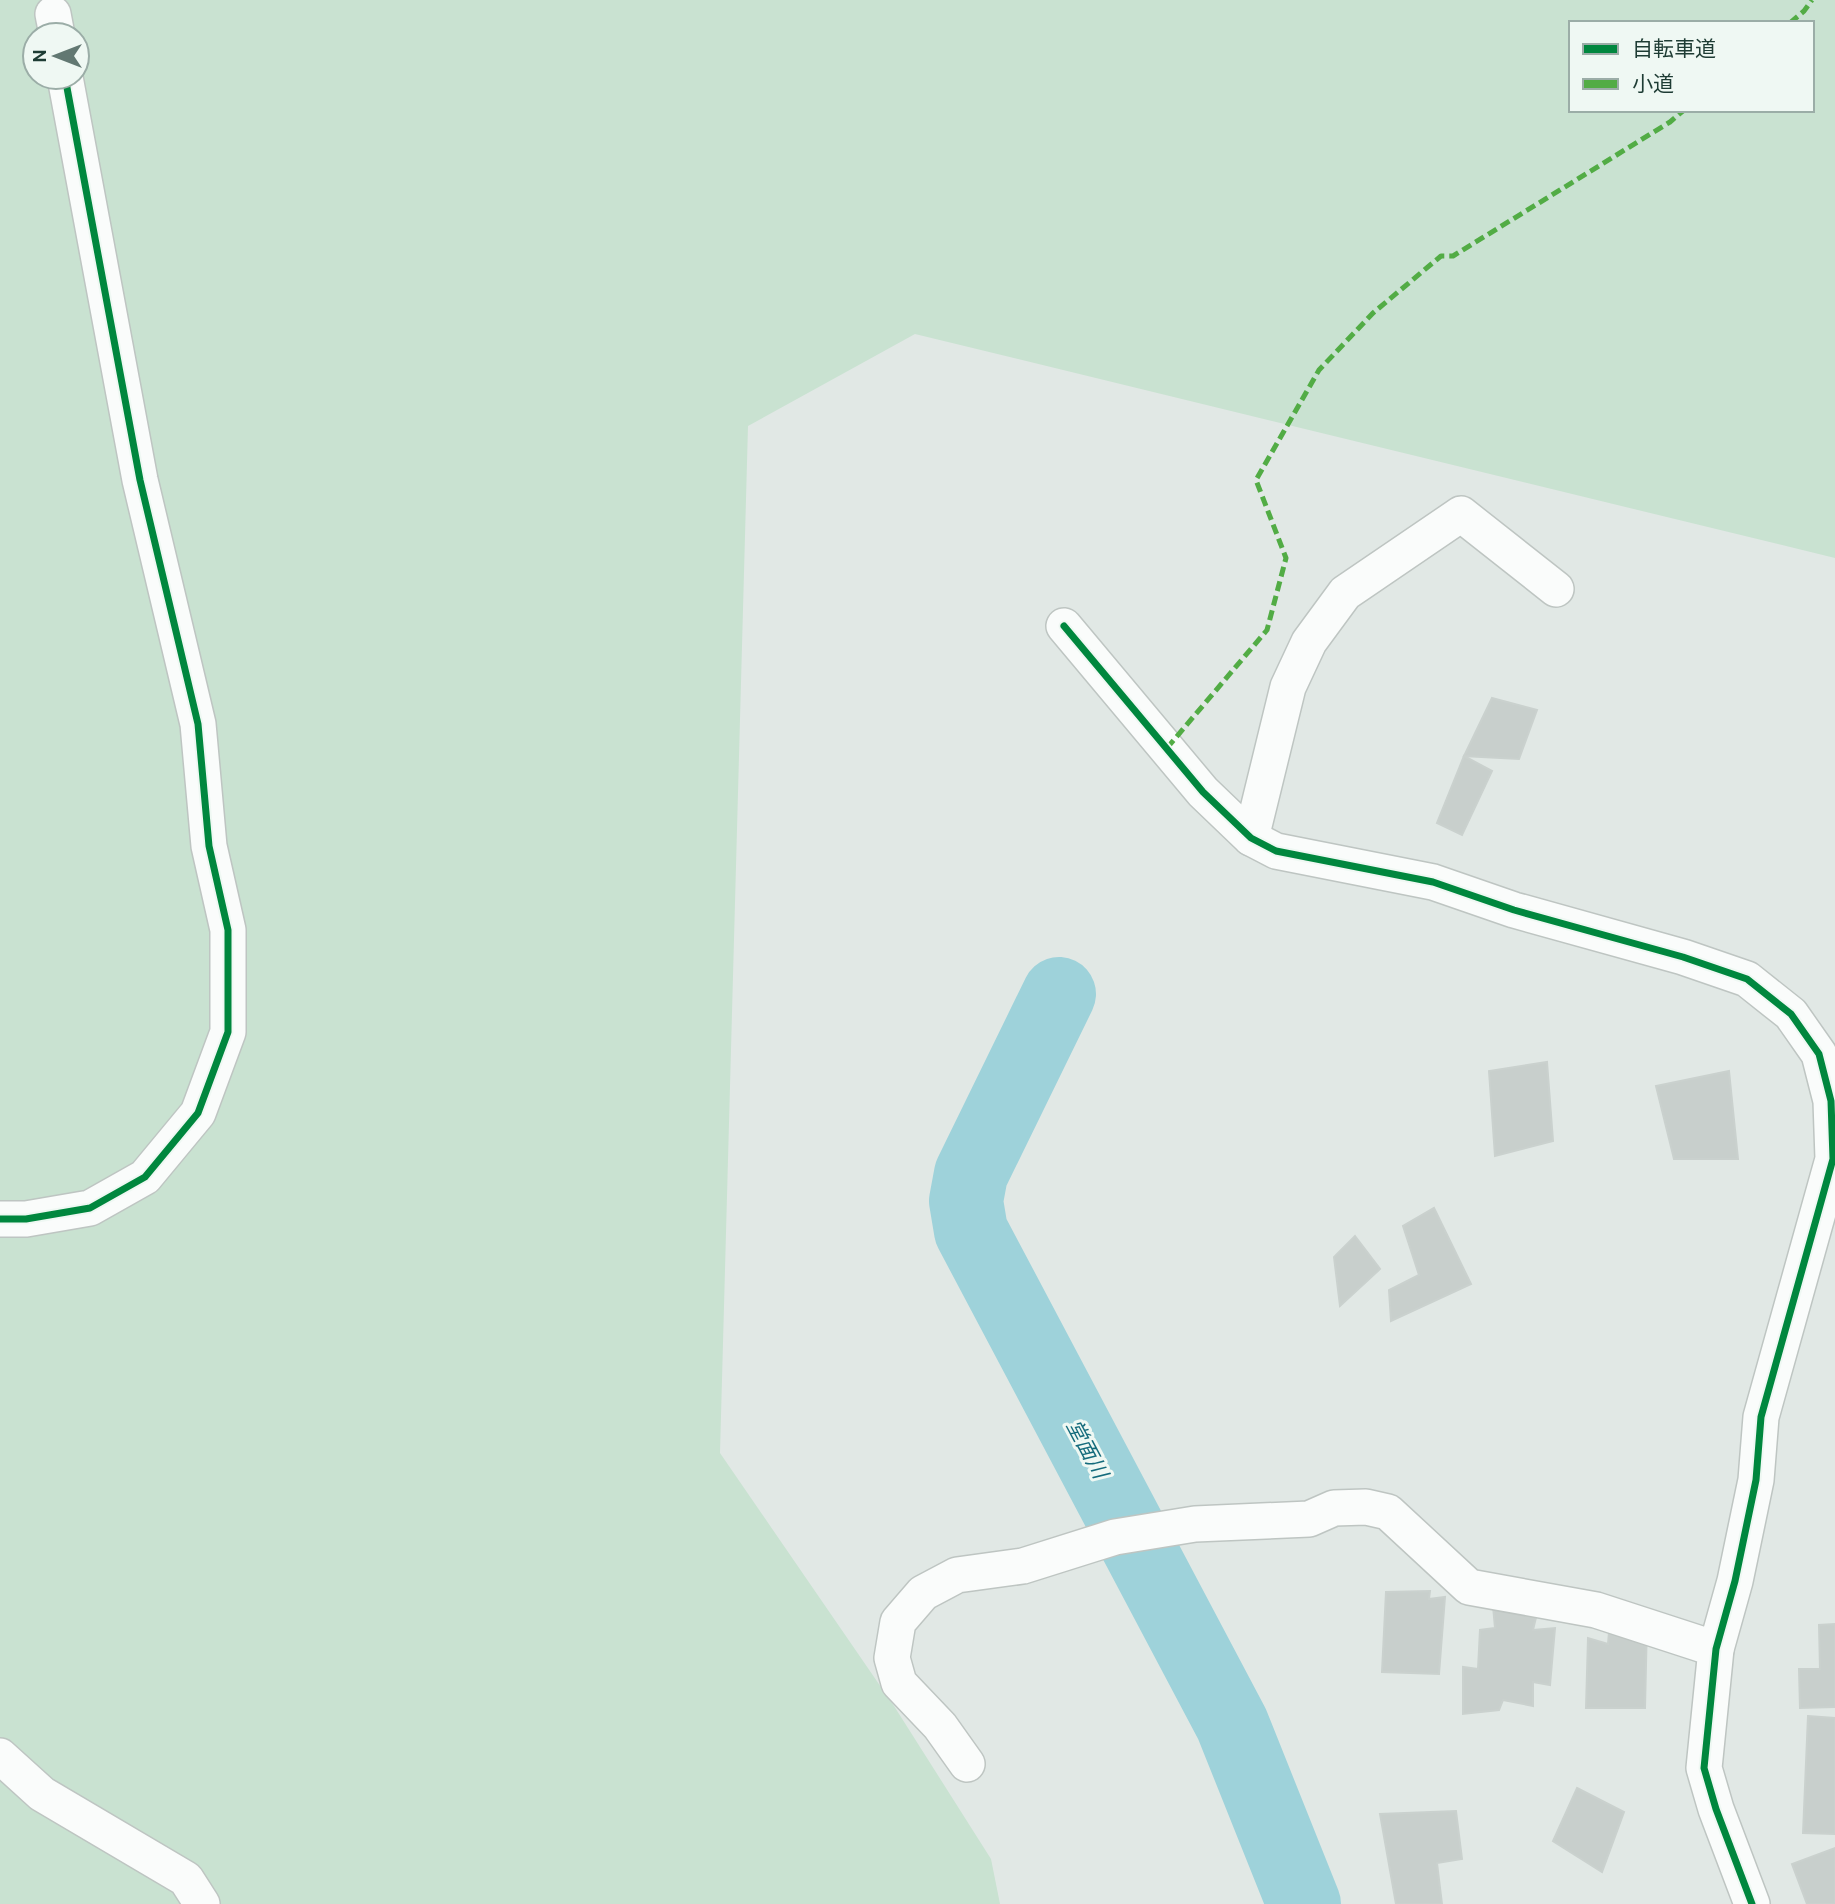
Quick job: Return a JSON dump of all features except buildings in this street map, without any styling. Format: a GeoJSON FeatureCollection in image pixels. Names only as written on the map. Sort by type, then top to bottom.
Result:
{"type":"FeatureCollection","features":[{"type":"Feature","properties":{"kind":"street"},"geometry":{"type":"LineString","coordinates":[[0,1219],[26,1219],[90,1208],[145,1177],[198,1113],[228,1032],[228,930],[209,846],[198,724],[140,480],[68,91]]}},
{"type":"Feature","properties":{"kind":"street"},"geometry":{"type":"LineString","coordinates":[[1251,838],[1289,687],[1309,642],[1345,593],[1461,514],[1556,589]]}},
{"type":"Feature","properties":{"kind":"street"},"geometry":{"type":"LineString","coordinates":[[1064,626],[1203,792],[1251,838],[1276,851],[1433,882],[1514,910],[1683,957],[1747,979],[1791,1014],[1819,1054],[1831,1101],[1833,1159],[1761,1417],[1756,1479],[1735,1581],[1716,1649],[1704,1768],[1716,1809],[1752,1904]]}},
{"type":"Feature","properties":{"kind":"street"},"geometry":{"type":"LineString","coordinates":[[967,1764],[940,1726],[899,1683],[892,1658],[898,1622],[923,1593],[957,1575],[1023,1566],[1115,1537],[1195,1524],[1309,1519],[1334,1508],[1366,1507],[1388,1512],[1469,1587],[1596,1611],[1716,1649]]}},
{"type":"Feature","properties":{"kind":"street"},"geometry":{"type":"LineString","coordinates":[[0,1756],[42,1794],[187,1879],[202,1904]]}},
{"type":"Feature","properties":{"kind":"green space"},"geometry":{"type":"Polygon","coordinates":[[[0,0],[1835,0],[1835,558],[915,334],[748,426],[720,1453],[894,1706],[991,1859],[1000,1904],[0,1904],[0,0]]]}},
{"type":"Feature","properties":{"kind":"waterway","name":"堂面川"},"geometry":{"type":"LineString","coordinates":[[1059,994],[971,1174],[966,1201],[971,1231],[1232,1724],[1304,1904]]}},
{"type":"Feature","properties":{"kind":"marked path"},"geometry":{"type":"LineString","coordinates":[[1792,21],[1812,0]]}},
{"type":"Feature","properties":{"kind":"marked path"},"geometry":{"type":"LineString","coordinates":[[1167,748],[1267,630],[1286,558],[1256,480],[1319,370],[1373,313],[1441,256],[1453,256],[1670,122],[1682,112]]}},
{"type":"Feature","properties":{"kind":"cycle path"},"geometry":{"type":"LineString","coordinates":[[0,1219],[26,1219],[90,1208],[145,1177],[198,1113],[228,1032],[228,930],[209,846],[198,724],[140,480],[68,91]]}},
{"type":"Feature","properties":{"kind":"cycle path"},"geometry":{"type":"LineString","coordinates":[[1064,626],[1203,792],[1251,838],[1276,851],[1433,882],[1514,910],[1683,957],[1747,979],[1791,1014],[1819,1054],[1831,1101],[1833,1159],[1761,1417],[1756,1480],[1735,1581],[1716,1649],[1704,1768],[1716,1809],[1752,1904]]}}]}
